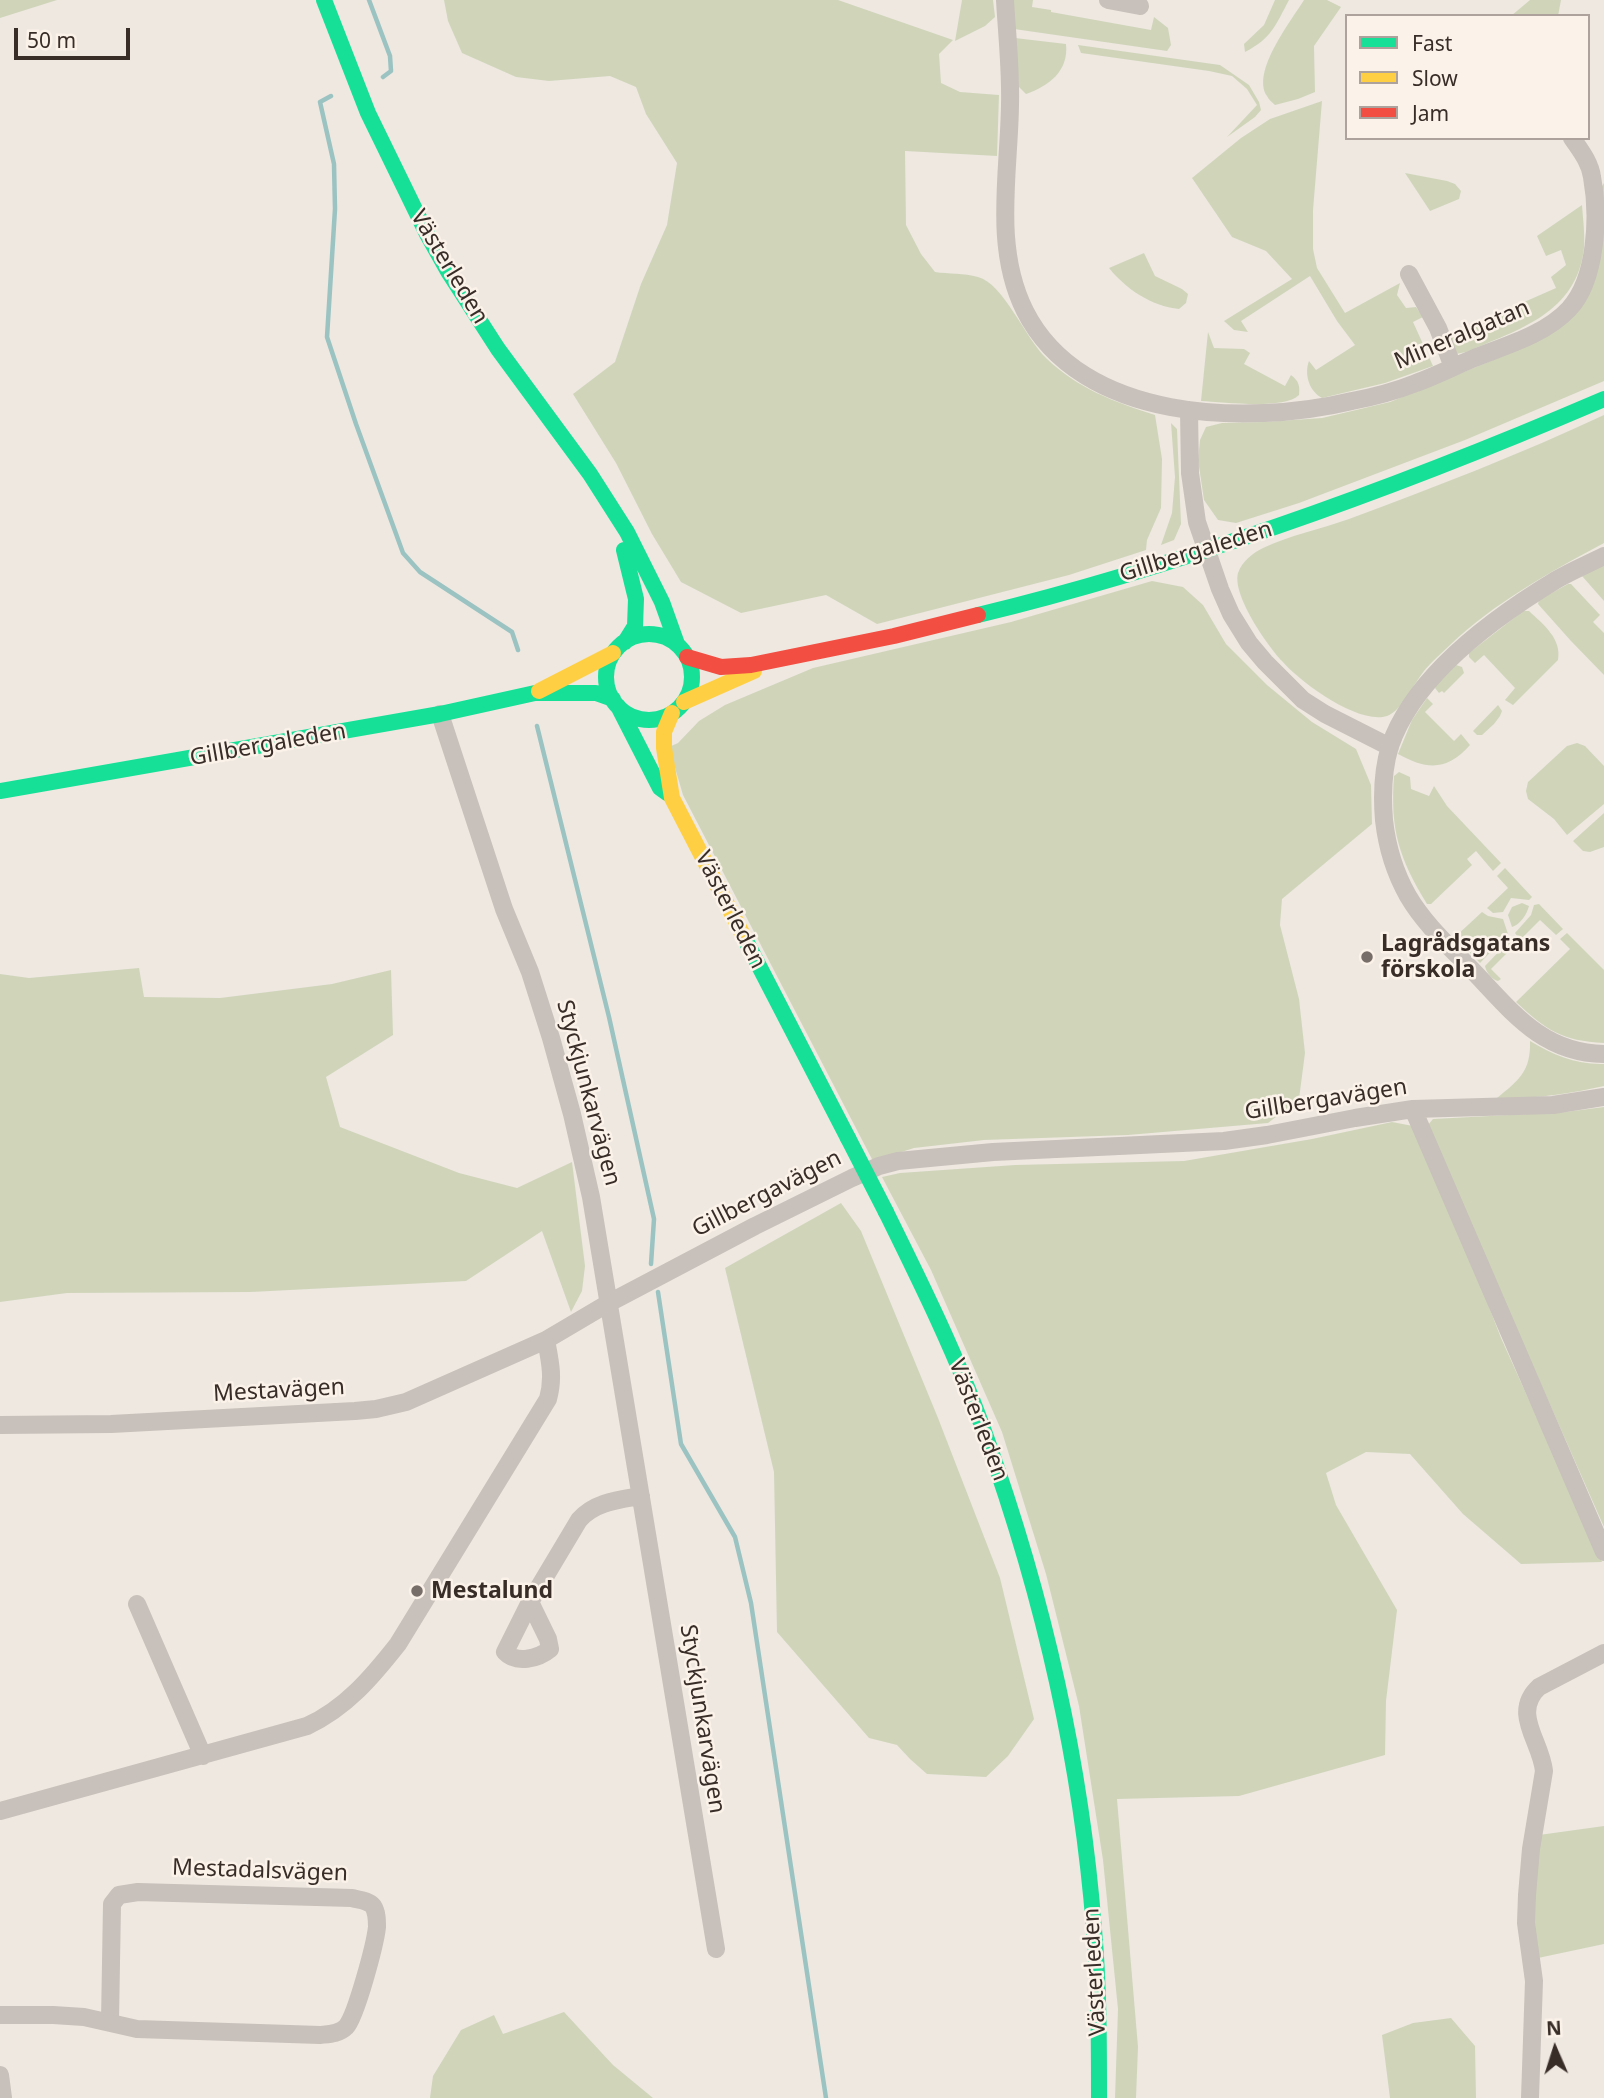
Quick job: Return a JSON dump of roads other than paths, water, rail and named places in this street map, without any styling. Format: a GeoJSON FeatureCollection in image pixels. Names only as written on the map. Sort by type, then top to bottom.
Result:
{"type":"FeatureCollection","features":[{"type":"Feature","properties":{"kind":"main road","name":"Västerleden"},"geometry":{"type":"LineString","coordinates":[[324,0],[372,123],[427,234],[498,349],[590,474],[627,532],[662,601],[682,650]]}},
{"type":"Feature","properties":{"kind":"main road","name":"Gillbergaleden"},"geometry":{"type":"LineString","coordinates":[[682,650],[705,664],[731,668],[774,662],[953,622],[1208,550],[1400,483],[1604,399]]}},
{"type":"Feature","properties":{"kind":"main road","name":"Västerleden"},"geometry":{"type":"LineString","coordinates":[[613,513],[636,599],[635,626],[619,647]]}},
{"type":"Feature","properties":{"kind":"main road"},"geometry":{"type":"LineString","coordinates":[[655,634],[671,639],[682,650],[692,672],[692,680],[688,696],[678,708],[658,719],[640,719],[624,712],[615,703],[609,692],[606,676],[607,668],[619,647],[639,635],[655,634]]}},
{"type":"Feature","properties":{"kind":"main road","name":"Gillbergaleden"},"geometry":{"type":"LineString","coordinates":[[535,693],[619,647]]}},
{"type":"Feature","properties":{"kind":"main road","name":"Gillbergaleden"},"geometry":{"type":"LineString","coordinates":[[678,708],[774,662]]}},
{"type":"Feature","properties":{"kind":"main road","name":"Gillbergaleden"},"geometry":{"type":"LineString","coordinates":[[0,791],[440,714],[535,693],[596,693],[615,703]]}},
{"type":"Feature","properties":{"kind":"main road","name":"Västerleden"},"geometry":{"type":"LineString","coordinates":[[615,703],[660,788],[671,798],[886,1212],[942,1327],[985,1434],[1021,1544],[1050,1651],[1072,1755],[1088,1868],[1097,1982],[1099,2098]]}},
{"type":"Feature","properties":{"kind":"main road","name":"Västerleden"},"geometry":{"type":"LineString","coordinates":[[671,798],[664,732],[678,708]]}},
{"type":"Feature","properties":{"kind":"street","name":"Mineralgatan"},"geometry":{"type":"LineString","coordinates":[[1005,0],[1010,101],[1006,255],[1012,283],[1041,336],[1060,358],[1083,375],[1110,389],[1146,401],[1189,410],[1250,414],[1301,410],[1352,401],[1414,384],[1538,332],[1569,310],[1579,297],[1592,261],[1598,175],[1573,140]]}},
{"type":"Feature","properties":{"kind":"street"},"geometry":{"type":"LineString","coordinates":[[1108,0],[1140,6]]}},
{"type":"Feature","properties":{"kind":"street"},"geometry":{"type":"LineString","coordinates":[[1409,274],[1438,328],[1453,367]]}},
{"type":"Feature","properties":{"kind":"street"},"geometry":{"type":"LineString","coordinates":[[1189,410],[1193,499],[1198,522],[1220,589],[1248,643],[1303,699],[1325,714],[1390,747]]}},
{"type":"Feature","properties":{"kind":"street"},"geometry":{"type":"LineString","coordinates":[[1604,556],[1558,579],[1503,616],[1452,656],[1423,687],[1404,716],[1390,747],[1383,807],[1396,872],[1421,916],[1517,1017],[1535,1032],[1568,1049],[1588,1054],[1604,1054]]}},
{"type":"Feature","properties":{"kind":"street","name":"Styckjunkarvägen"},"geometry":{"type":"LineString","coordinates":[[440,714],[504,909],[530,972],[551,1038],[591,1197],[716,1949]]}},
{"type":"Feature","properties":{"kind":"street","name":"Gillbergavägen"},"geometry":{"type":"LineString","coordinates":[[546,1340],[607,1304],[852,1178],[898,1161],[993,1152],[1224,1141],[1413,1110],[1553,1105],[1604,1097]]}},
{"type":"Feature","properties":{"kind":"street"},"geometry":{"type":"LineString","coordinates":[[1413,1110],[1604,1552]]}},
{"type":"Feature","properties":{"kind":"street"},"geometry":{"type":"LineString","coordinates":[[0,1811],[307,1726],[346,1702],[378,1670],[398,1644],[548,1399],[552,1371],[546,1340]]}},
{"type":"Feature","properties":{"kind":"street","name":"Mestavägen"},"geometry":{"type":"LineString","coordinates":[[0,1425],[111,1424],[376,1409],[406,1402],[546,1340]]}},
{"type":"Feature","properties":{"kind":"street"},"geometry":{"type":"LineString","coordinates":[[530,1602],[586,1512],[597,1506],[641,1496]]}},
{"type":"Feature","properties":{"kind":"street"},"geometry":{"type":"LineString","coordinates":[[137,1604],[203,1756]]}},
{"type":"Feature","properties":{"kind":"street"},"geometry":{"type":"LineString","coordinates":[[1530,2098],[1534,1981],[1526,1923],[1527,1895],[1531,1849],[1544,1771],[1543,1760],[1527,1717],[1527,1705],[1539,1687],[1604,1653]]}},
{"type":"Feature","properties":{"kind":"street","name":"Mestadalsvägen"},"geometry":{"type":"LineString","coordinates":[[0,2015],[84,2017],[136,2029],[320,2035],[339,2032],[348,2025],[353,2014],[372,1954],[377,1929],[374,1907],[366,1901],[352,1898],[138,1892],[118,1895],[112,1904],[110,2022]]}},
{"type":"Feature","properties":{"kind":"street"},"geometry":{"type":"LineString","coordinates":[[0,2075],[3,2098]]}},
{"type":"Feature","properties":{"kind":"waterway"},"geometry":{"type":"LineString","coordinates":[[369,0],[390,56],[391,71],[383,77]]}},
{"type":"Feature","properties":{"kind":"waterway"},"geometry":{"type":"LineString","coordinates":[[331,96],[320,102],[334,164],[335,209],[327,337],[356,424],[403,553],[420,572],[512,632],[518,650]]}},
{"type":"Feature","properties":{"kind":"waterway"},"geometry":{"type":"LineString","coordinates":[[537,726],[609,1017],[654,1219],[651,1264]]}},
{"type":"Feature","properties":{"kind":"waterway"},"geometry":{"type":"LineString","coordinates":[[658,1292],[681,1444],[735,1537],[751,1603],[826,2098]]}},
{"type":"Feature","properties":{"kind":"place","name":"Lagrådsgatans förskola"},"geometry":{"type":"Point","coordinates":[1367,957]}},
{"type":"Feature","properties":{"kind":"place","name":"Mestalund"},"geometry":{"type":"Point","coordinates":[417,1591]}}]}
